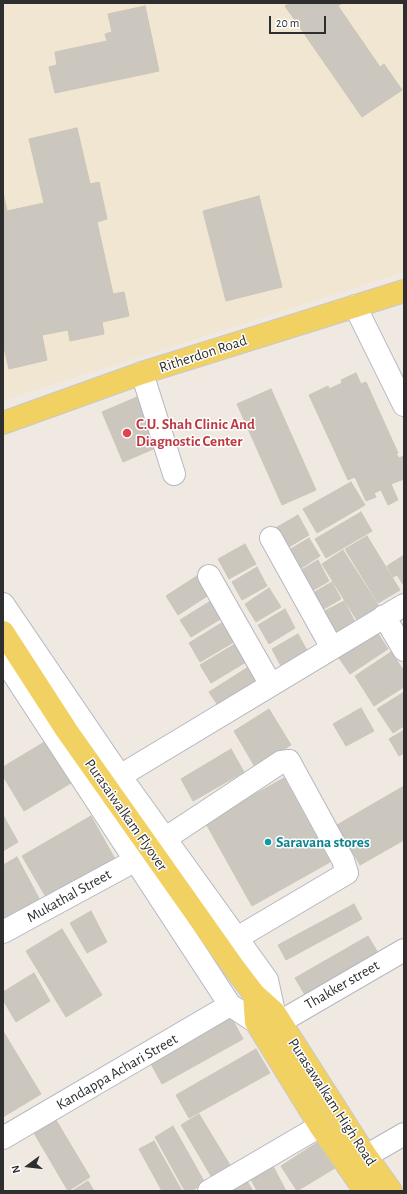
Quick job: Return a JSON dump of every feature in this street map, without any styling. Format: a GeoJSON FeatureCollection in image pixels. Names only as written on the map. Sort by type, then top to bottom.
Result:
{"type":"FeatureCollection","features":[{"type":"Feature","properties":{"kind":"main road","name":"Ritherdon Road"},"geometry":{"type":"LineString","coordinates":[[3,423],[142,373],[404,290]]}},
{"type":"Feature","properties":{"kind":"main road","name":"Purasaiwalkam Flyover"},"geometry":{"type":"LineString","coordinates":[[3,632],[67,731],[234,969],[254,994],[270,1019]]}},
{"type":"Feature","properties":{"kind":"main road","name":"Purasawalkam High Road"},"geometry":{"type":"LineString","coordinates":[[270,1019],[320,1126],[365,1191]]}},
{"type":"Feature","properties":{"kind":"main road","name":"Purasawalkam High Road"},"geometry":{"type":"LineString","coordinates":[[270,1019],[391,1191]]}},
{"type":"Feature","properties":{"kind":"street"},"geometry":{"type":"LineString","coordinates":[[355,306],[404,405]]}},
{"type":"Feature","properties":{"kind":"street"},"geometry":{"type":"LineString","coordinates":[[142,373],[174,474]]}},
{"type":"Feature","properties":{"kind":"street"},"geometry":{"type":"LineString","coordinates":[[271,538],[332,648]]}},
{"type":"Feature","properties":{"kind":"street"},"geometry":{"type":"LineString","coordinates":[[209,576],[271,685]]}},
{"type":"Feature","properties":{"kind":"street"},"geometry":{"type":"LineString","coordinates":[[3,604],[120,776],[267,980],[270,1019],[230,1005],[3,658]]}},
{"type":"Feature","properties":{"kind":"street"},"geometry":{"type":"LineString","coordinates":[[120,776],[404,605]]}},
{"type":"Feature","properties":{"kind":"street"},"geometry":{"type":"LineString","coordinates":[[384,616],[404,650]]}},
{"type":"Feature","properties":{"kind":"street"},"geometry":{"type":"LineString","coordinates":[[166,838],[281,762],[289,761],[343,860],[347,874],[237,938]]}},
{"type":"Feature","properties":{"kind":"street","name":"Mukathal Street"},"geometry":{"type":"LineString","coordinates":[[3,932],[136,860]]}},
{"type":"Feature","properties":{"kind":"street","name":"Thakker street"},"geometry":{"type":"LineString","coordinates":[[270,1019],[404,950]]}},
{"type":"Feature","properties":{"kind":"street","name":"Kandappa Achari Street"},"geometry":{"type":"LineString","coordinates":[[3,1138],[230,1005]]}},
{"type":"Feature","properties":{"kind":"street"},"geometry":{"type":"LineString","coordinates":[[209,1191],[320,1126]]}},
{"type":"Feature","properties":{"kind":"street"},"geometry":{"type":"LineString","coordinates":[[366,1156],[404,1134]]}},
{"type":"Feature","properties":{"kind":"shaded area"},"geometry":{"type":"Polygon","coordinates":[[[3,3],[404,3],[404,272],[4,400],[3,3]]]}},
{"type":"Feature","properties":{"kind":"building"},"geometry":{"type":"Polygon","coordinates":[[[290,3],[342,3],[338,6],[380,67],[384,64],[402,90],[362,117],[285,6],[290,3]]]}},
{"type":"Feature","properties":{"kind":"building"},"geometry":{"type":"Polygon","coordinates":[[[145,6],[159,71],[55,93],[49,67],[57,65],[55,52],[107,41],[105,34],[112,32],[108,14],[145,6]]]}},
{"type":"Feature","properties":{"kind":"building"},"geometry":{"type":"Polygon","coordinates":[[[77,128],[90,184],[99,182],[107,219],[97,222],[113,294],[124,292],[129,316],[102,322],[104,334],[70,341],[68,330],[42,335],[47,360],[9,369],[3,344],[3,192],[7,211],[44,203],[29,139],[77,128]]]}},
{"type":"Feature","properties":{"kind":"building"},"geometry":{"type":"Polygon","coordinates":[[[259,196],[282,287],[226,301],[203,211],[259,196]]]}},
{"type":"Feature","properties":{"kind":"building"},"geometry":{"type":"Polygon","coordinates":[[[356,373],[361,384],[366,382],[398,453],[396,454],[399,458],[404,456],[404,479],[391,484],[398,500],[388,505],[381,490],[374,493],[376,497],[366,501],[355,477],[348,480],[309,395],[328,386],[329,389],[342,383],[341,380],[356,373]]]}},
{"type":"Feature","properties":{"kind":"building"},"geometry":{"type":"Polygon","coordinates":[[[271,389],[316,490],[282,505],[237,404],[271,389]]]}},
{"type":"Feature","properties":{"kind":"building"},"geometry":{"type":"Polygon","coordinates":[[[137,397],[158,447],[123,462],[102,412],[137,397]]]}},
{"type":"Feature","properties":{"kind":"building"},"geometry":{"type":"Polygon","coordinates":[[[351,482],[365,505],[317,533],[303,509],[351,482]]]}},
{"type":"Feature","properties":{"kind":"building"},"geometry":{"type":"Polygon","coordinates":[[[361,512],[372,531],[326,558],[315,539],[361,512]]]}},
{"type":"Feature","properties":{"kind":"building"},"geometry":{"type":"Polygon","coordinates":[[[298,515],[309,535],[284,550],[272,530],[298,515]]]}},
{"type":"Feature","properties":{"kind":"building"},"geometry":{"type":"Polygon","coordinates":[[[367,536],[400,590],[378,603],[345,549],[367,536]]]}},
{"type":"Feature","properties":{"kind":"building"},"geometry":{"type":"Polygon","coordinates":[[[309,538],[320,556],[295,572],[284,553],[309,538]]]}},
{"type":"Feature","properties":{"kind":"building"},"geometry":{"type":"Polygon","coordinates":[[[245,544],[256,564],[229,579],[218,559],[245,544]]]}},
{"type":"Feature","properties":{"kind":"building"},"geometry":{"type":"Polygon","coordinates":[[[343,550],[380,608],[358,622],[322,564],[343,550]]]}},
{"type":"Feature","properties":{"kind":"building"},"geometry":{"type":"Polygon","coordinates":[[[404,555],[404,586],[397,575],[393,577],[387,566],[404,555]]]}},
{"type":"Feature","properties":{"kind":"building"},"geometry":{"type":"Polygon","coordinates":[[[318,560],[329,581],[305,595],[293,575],[318,560]]]}},
{"type":"Feature","properties":{"kind":"building"},"geometry":{"type":"Polygon","coordinates":[[[257,567],[267,586],[242,600],[232,582],[257,567]]]}},
{"type":"Feature","properties":{"kind":"building"},"geometry":{"type":"Polygon","coordinates":[[[203,572],[215,591],[178,615],[166,596],[203,572]]]}},
{"type":"Feature","properties":{"kind":"building"},"geometry":{"type":"Polygon","coordinates":[[[332,582],[341,599],[315,614],[306,597],[332,582]]]}},
{"type":"Feature","properties":{"kind":"building"},"geometry":{"type":"Polygon","coordinates":[[[269,588],[281,607],[256,622],[245,604],[269,588]]]}},
{"type":"Feature","properties":{"kind":"building"},"geometry":{"type":"Polygon","coordinates":[[[217,597],[227,615],[191,637],[180,620],[217,597]]]}},
{"type":"Feature","properties":{"kind":"building"},"geometry":{"type":"Polygon","coordinates":[[[344,601],[355,622],[328,636],[317,615],[344,601]]]}},
{"type":"Feature","properties":{"kind":"building"},"geometry":{"type":"Polygon","coordinates":[[[285,609],[295,628],[269,644],[258,625],[285,609]]]}},
{"type":"Feature","properties":{"kind":"building"},"geometry":{"type":"Polygon","coordinates":[[[228,619],[239,639],[200,662],[189,643],[228,619]]]}},
{"type":"Feature","properties":{"kind":"building"},"geometry":{"type":"Polygon","coordinates":[[[377,632],[388,649],[350,674],[339,658],[377,632]]]}},
{"type":"Feature","properties":{"kind":"building"},"geometry":{"type":"Polygon","coordinates":[[[298,634],[309,654],[282,668],[272,649],[298,634]]]}},
{"type":"Feature","properties":{"kind":"building"},"geometry":{"type":"Polygon","coordinates":[[[240,641],[251,659],[211,683],[200,665],[240,641]]]}},
{"type":"Feature","properties":{"kind":"building"},"geometry":{"type":"Polygon","coordinates":[[[391,652],[404,671],[404,687],[374,706],[355,676],[391,652]]]}},
{"type":"Feature","properties":{"kind":"building"},"geometry":{"type":"Polygon","coordinates":[[[253,664],[265,682],[221,710],[209,692],[253,664]]]}},
{"type":"Feature","properties":{"kind":"building"},"geometry":{"type":"Polygon","coordinates":[[[404,692],[404,726],[393,733],[377,709],[404,692]]]}},
{"type":"Feature","properties":{"kind":"building"},"geometry":{"type":"Polygon","coordinates":[[[361,708],[374,731],[346,746],[333,724],[361,708]]]}},
{"type":"Feature","properties":{"kind":"building"},"geometry":{"type":"Polygon","coordinates":[[[269,709],[291,745],[255,767],[234,731],[269,709]]]}},
{"type":"Feature","properties":{"kind":"building"},"geometry":{"type":"Polygon","coordinates":[[[404,730],[404,753],[399,756],[389,739],[404,730]]]}},
{"type":"Feature","properties":{"kind":"building"},"geometry":{"type":"Polygon","coordinates":[[[46,741],[71,783],[24,811],[3,776],[3,767],[46,741]]]}},
{"type":"Feature","properties":{"kind":"building"},"geometry":{"type":"Polygon","coordinates":[[[231,749],[244,772],[193,801],[181,779],[231,749]]]}},
{"type":"Feature","properties":{"kind":"building","name":"Saravana stores"},"geometry":{"type":"Polygon","coordinates":[[[284,778],[330,862],[252,906],[205,822],[284,778]]]}},
{"type":"Feature","properties":{"kind":"building"},"geometry":{"type":"Polygon","coordinates":[[[404,786],[404,840],[360,865],[337,825],[404,786]]]}},
{"type":"Feature","properties":{"kind":"building"},"geometry":{"type":"Polygon","coordinates":[[[3,815],[18,842],[3,851],[3,815]]]}},
{"type":"Feature","properties":{"kind":"building"},"geometry":{"type":"Polygon","coordinates":[[[91,816],[115,859],[47,899],[22,856],[91,816]]]}},
{"type":"Feature","properties":{"kind":"building"},"geometry":{"type":"Polygon","coordinates":[[[17,857],[41,902],[3,923],[3,865],[17,857]]]}},
{"type":"Feature","properties":{"kind":"building"},"geometry":{"type":"Polygon","coordinates":[[[354,904],[362,919],[286,960],[278,945],[354,904]]]}},
{"type":"Feature","properties":{"kind":"building"},"geometry":{"type":"Polygon","coordinates":[[[91,911],[107,942],[87,953],[70,923],[91,911]]]}},
{"type":"Feature","properties":{"kind":"building"},"geometry":{"type":"Polygon","coordinates":[[[62,929],[102,995],[66,1017],[26,951],[62,929]]]}},
{"type":"Feature","properties":{"kind":"building"},"geometry":{"type":"Polygon","coordinates":[[[368,936],[381,958],[308,1000],[295,978],[368,936]]]}},
{"type":"Feature","properties":{"kind":"building"},"geometry":{"type":"Polygon","coordinates":[[[34,973],[50,1001],[16,1022],[3,1000],[3,992],[34,973]]]}},
{"type":"Feature","properties":{"kind":"building"},"geometry":{"type":"Polygon","coordinates":[[[231,1017],[243,1039],[162,1084],[150,1062],[231,1017]]]}},
{"type":"Feature","properties":{"kind":"building"},"geometry":{"type":"Polygon","coordinates":[[[3,1031],[41,1094],[3,1117],[3,1031]]]}},
{"type":"Feature","properties":{"kind":"building"},"geometry":{"type":"Polygon","coordinates":[[[256,1049],[270,1073],[189,1118],[176,1095],[256,1049]]]}},
{"type":"Feature","properties":{"kind":"building"},"geometry":{"type":"Polygon","coordinates":[[[199,1114],[230,1165],[211,1176],[181,1125],[199,1114]]]}},
{"type":"Feature","properties":{"kind":"building"},"geometry":{"type":"Polygon","coordinates":[[[56,1120],[90,1177],[68,1191],[34,1133],[56,1120]]]}},
{"type":"Feature","properties":{"kind":"building"},"geometry":{"type":"Polygon","coordinates":[[[173,1126],[205,1183],[191,1191],[185,1191],[155,1137],[173,1126]]]}},
{"type":"Feature","properties":{"kind":"building"},"geometry":{"type":"Polygon","coordinates":[[[154,1141],[182,1191],[162,1191],[139,1149],[154,1141]]]}},
{"type":"Feature","properties":{"kind":"building"},"geometry":{"type":"Polygon","coordinates":[[[318,1142],[335,1168],[297,1191],[281,1166],[318,1142]]]}},
{"type":"Feature","properties":{"kind":"building"},"geometry":{"type":"Polygon","coordinates":[[[272,1164],[286,1191],[257,1191],[249,1176],[272,1164]]]}},
{"type":"Feature","properties":{"kind":"building"},"geometry":{"type":"Polygon","coordinates":[[[88,1181],[94,1191],[72,1191],[88,1181]]]}},
{"type":"Feature","properties":{"kind":"building"},"geometry":{"type":"Polygon","coordinates":[[[247,1181],[253,1191],[230,1191],[247,1181]]]}},
{"type":"Feature","properties":{"kind":"place","name":"C.U. Shah Clinic And Diagnostic Center"},"geometry":{"type":"Point","coordinates":[127,433]}},
{"type":"Feature","properties":{"kind":"place","name":"Saravana stores"},"geometry":{"type":"Point","coordinates":[268,842]}}]}
